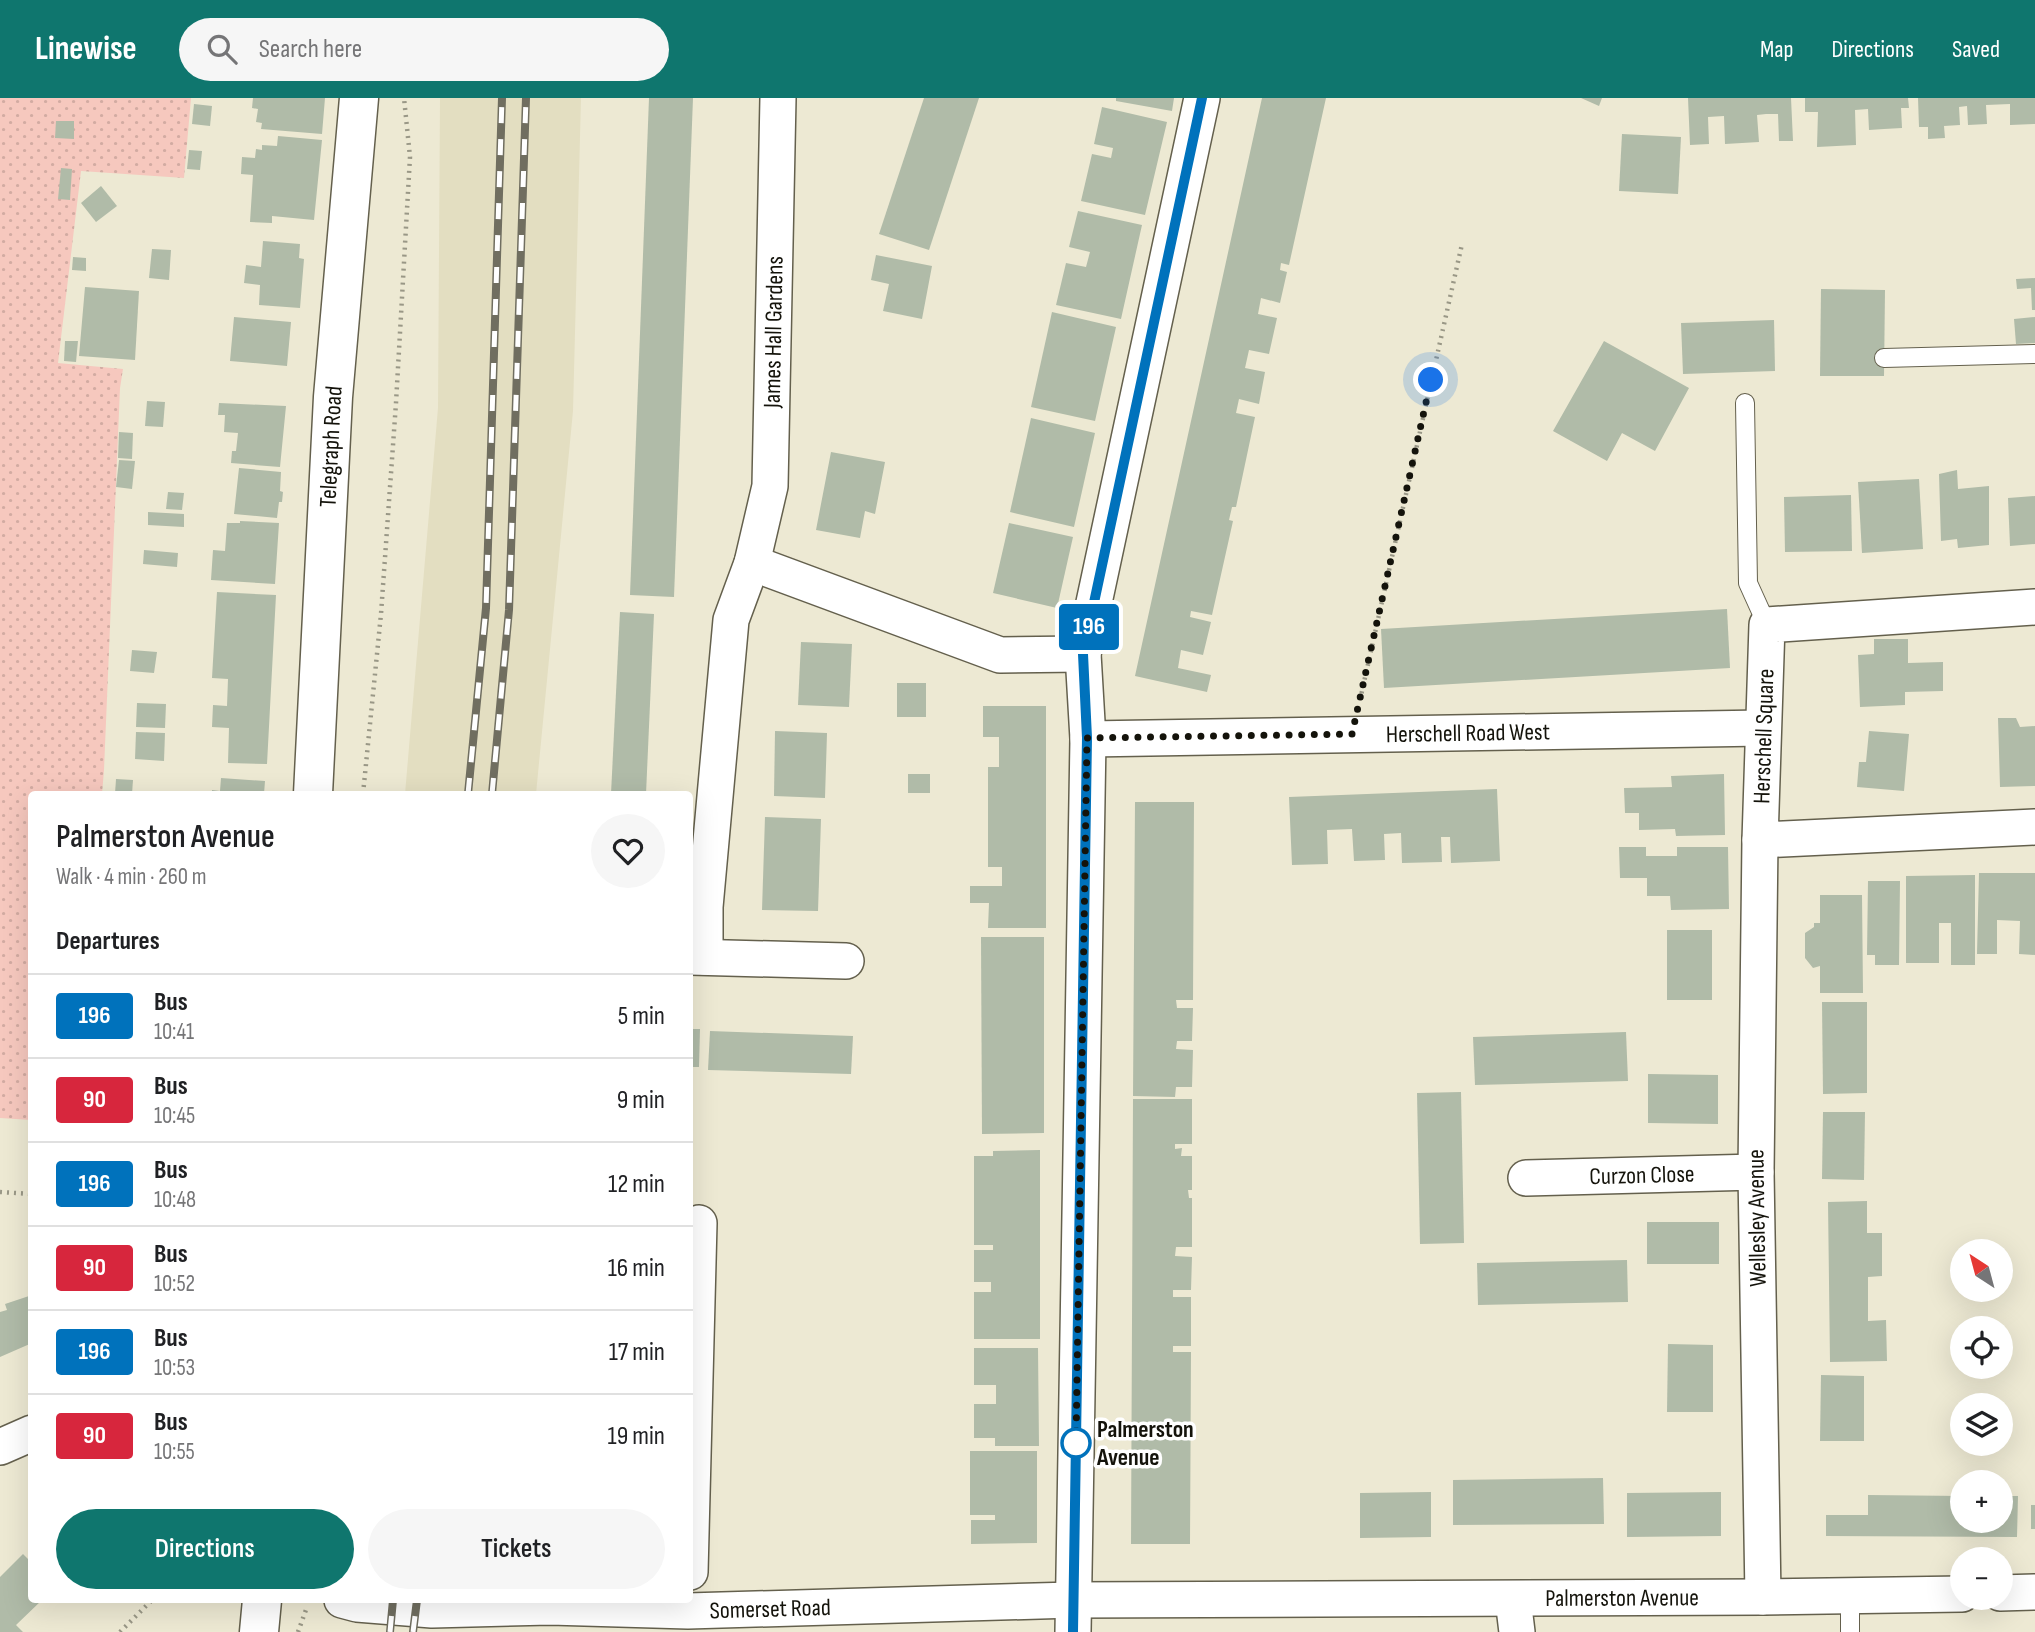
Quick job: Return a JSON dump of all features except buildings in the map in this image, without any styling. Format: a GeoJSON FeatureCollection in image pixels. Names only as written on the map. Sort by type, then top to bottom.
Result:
{"type":"FeatureCollection","features":[{"type":"Feature","properties":{"kind":"street","name":"Telegraph Road"},"geometry":{"type":"LineString","coordinates":[[313,791],[333,397],[359,98]]}},
{"type":"Feature","properties":{"kind":"street","name":"James Hall Gardens"},"geometry":{"type":"LineString","coordinates":[[778,98],[770,486],[752,563],[731,620],[705,906],[697,957],[846,961]]}},
{"type":"Feature","properties":{"kind":"street"},"geometry":{"type":"LineString","coordinates":[[1073,1616],[1087,738],[1083,654],[1202,98]]}},
{"type":"Feature","properties":{"kind":"street"},"geometry":{"type":"LineString","coordinates":[[752,563],[1000,655],[1083,654]]}},
{"type":"Feature","properties":{"kind":"street"},"geometry":{"type":"LineString","coordinates":[[1767,625],[2035,607]]}},
{"type":"Feature","properties":{"kind":"street","name":"Herschell Square"},"geometry":{"type":"LineString","coordinates":[[1767,625],[1760,839],[2035,827]]}},
{"type":"Feature","properties":{"kind":"street","name":"Herschell Road West"},"geometry":{"type":"LineString","coordinates":[[1087,738],[1763,728]]}},
{"type":"Feature","properties":{"kind":"street","name":"Wellesley Avenue"},"geometry":{"type":"LineString","coordinates":[[1760,839],[1756,1172],[1763,1597]]}},
{"type":"Feature","properties":{"kind":"street","name":"Curzon Close"},"geometry":{"type":"LineString","coordinates":[[1526,1178],[1756,1172]]}},
{"type":"Feature","properties":{"kind":"street"},"geometry":{"type":"LineString","coordinates":[[693,1456],[699,1223]]}},
{"type":"Feature","properties":{"kind":"street"},"geometry":{"type":"LineString","coordinates":[[0,1447],[28,1435]]}},
{"type":"Feature","properties":{"kind":"street"},"geometry":{"type":"LineString","coordinates":[[2013,1593],[2035,1592]]}},
{"type":"Feature","properties":{"kind":"street","name":"Palmerston Avenue"},"geometry":{"type":"LineString","coordinates":[[1073,1616],[1515,1615],[1763,1597],[1950,1594]]}},
{"type":"Feature","properties":{"kind":"street"},"geometry":{"type":"LineString","coordinates":[[259,1632],[262,1603]]}},
{"type":"Feature","properties":{"kind":"street","name":"Somerset Road"},"geometry":{"type":"LineString","coordinates":[[353,1603],[432,1610],[689,1605],[1073,1616]]}},
{"type":"Feature","properties":{"kind":"lane"},"geometry":{"type":"LineString","coordinates":[[1884,358],[2035,354]]}},
{"type":"Feature","properties":{"kind":"lane"},"geometry":{"type":"LineString","coordinates":[[1745,403],[1748,583],[1767,625]]}},
{"type":"Feature","properties":{"kind":"lane"},"geometry":{"type":"LineString","coordinates":[[1850,1595],[1850,1632]]}},
{"type":"Feature","properties":{"kind":"path"},"geometry":{"type":"LineString","coordinates":[[363,791],[381,614],[398,376],[410,157],[404,98]]}},
{"type":"Feature","properties":{"kind":"path"},"geometry":{"type":"LineString","coordinates":[[1352,734],[1462,244]]}},
{"type":"Feature","properties":{"kind":"path"},"geometry":{"type":"LineString","coordinates":[[0,1192],[28,1194]]}},
{"type":"Feature","properties":{"kind":"path"},"geometry":{"type":"LineString","coordinates":[[120,1632],[149,1603]]}},
{"type":"Feature","properties":{"kind":"path"},"geometry":{"type":"LineString","coordinates":[[298,1632],[308,1603]]}},
{"type":"Feature","properties":{"kind":"shaded area"},"geometry":{"type":"Polygon","coordinates":[[[0,98],[191,98],[184,178],[81,171],[58,363],[123,369],[102,791],[28,791],[28,1120],[0,1118],[0,98]]]}},
{"type":"Feature","properties":{"kind":"shaded area"},"geometry":{"type":"Polygon","coordinates":[[[440,98],[581,98],[573,411],[536,791],[405,791],[438,408],[440,98]]]}},
{"type":"Feature","properties":{"kind":"railway"},"geometry":{"type":"LineString","coordinates":[[468,791],[486,608],[502,98]]}},
{"type":"Feature","properties":{"kind":"railway"},"geometry":{"type":"LineString","coordinates":[[492,791],[509,610],[526,98]]}},
{"type":"Feature","properties":{"kind":"railway"},"geometry":{"type":"LineString","coordinates":[[390,1632],[393,1603]]}},
{"type":"Feature","properties":{"kind":"railway"},"geometry":{"type":"LineString","coordinates":[[413,1632],[417,1603]]}},
{"type":"Feature","properties":{"kind":"bus line","name":"196"},"geometry":{"type":"LineString","coordinates":[[1073,1632],[1087,738],[1083,654],[1202,98]]}},
{"type":"Feature","properties":{"kind":"place","name":"Palmerston Avenue"},"geometry":{"type":"Point","coordinates":[1076,1443]}},
{"type":"Feature","properties":{"kind":"route"},"geometry":{"type":"LineString","coordinates":[[1076,1443],[1087,738],[1352,734],[1431,380]]}}]}
